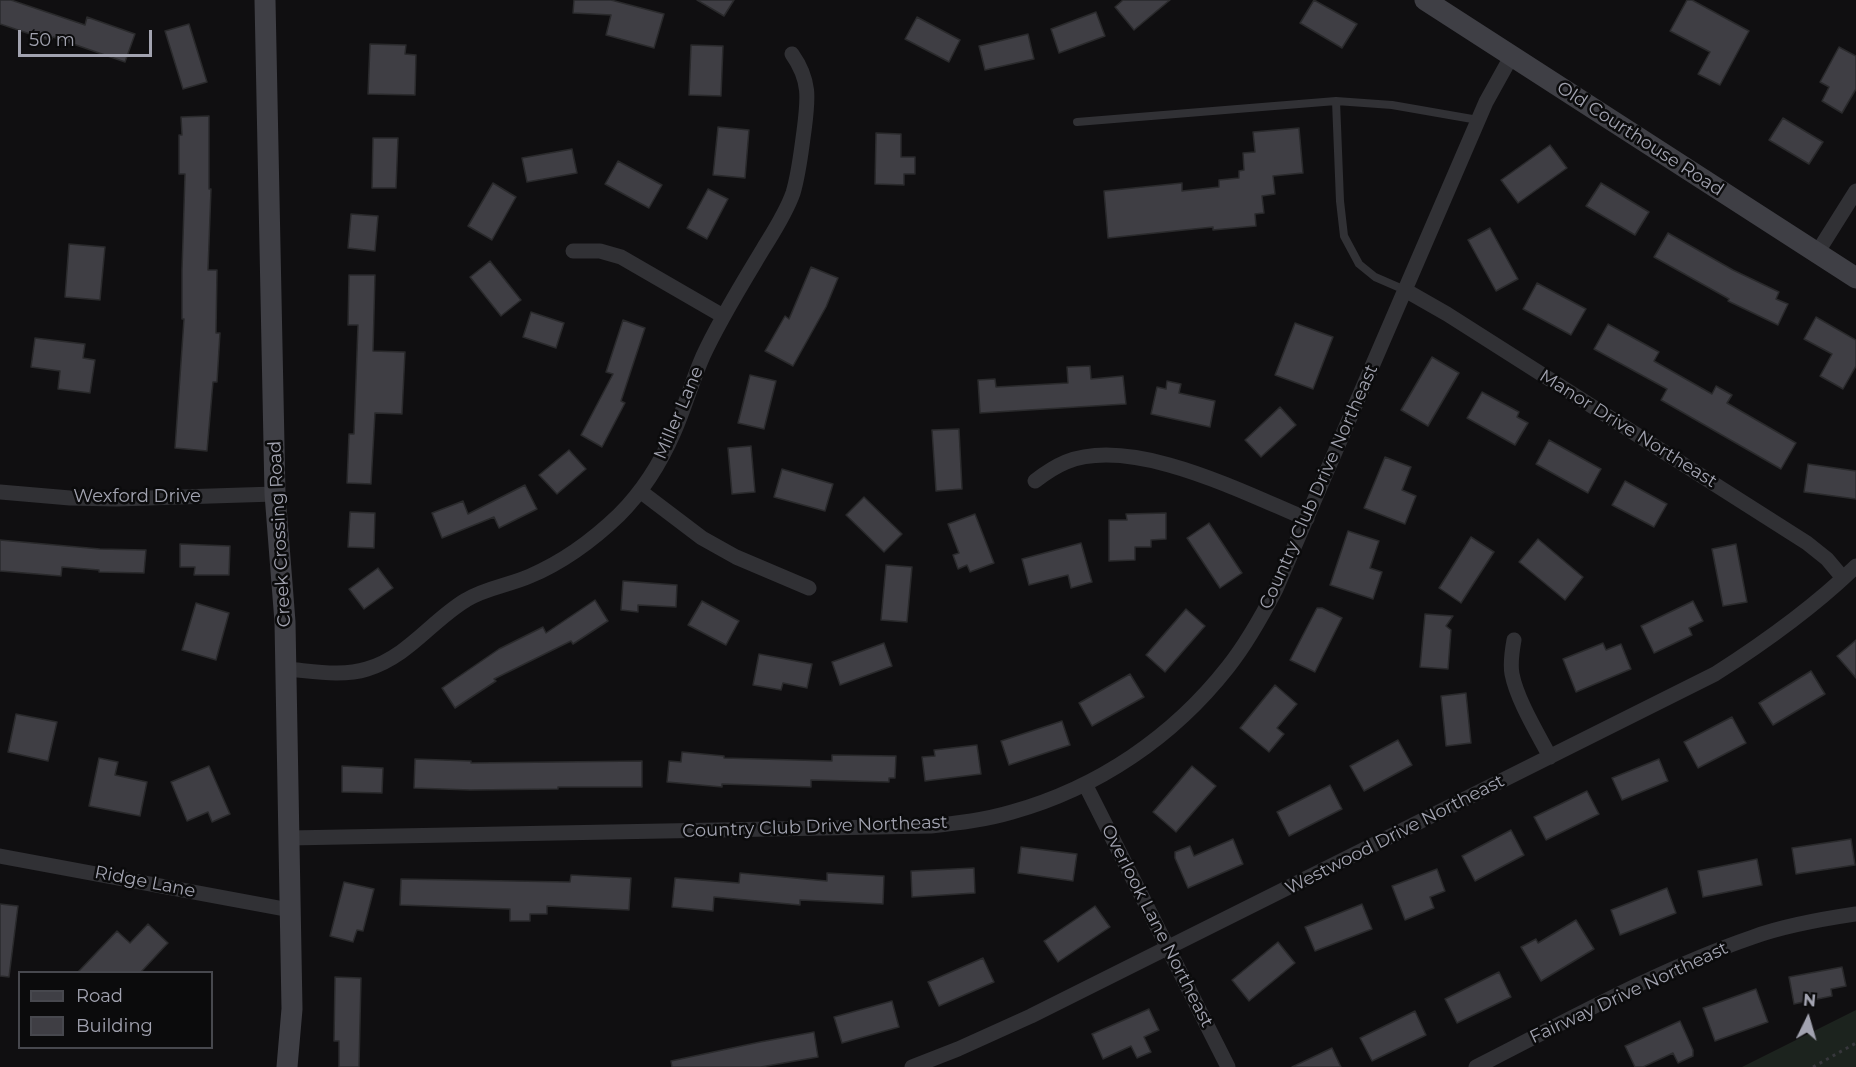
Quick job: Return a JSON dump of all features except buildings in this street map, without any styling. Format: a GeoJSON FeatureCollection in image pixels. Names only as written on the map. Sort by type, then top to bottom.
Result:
{"type":"FeatureCollection","features":[{"type":"Feature","properties":{"kind":"street","name":"Creek Crossing Road"},"geometry":{"type":"LineString","coordinates":[[265,0],[275,494],[285,622],[290,838],[292,1009],[287,1067]]}},
{"type":"Feature","properties":{"kind":"street","name":"Old Courthouse Road"},"geometry":{"type":"LineString","coordinates":[[1437,4],[1512,57],[1856,278]]}},
{"type":"Feature","properties":{"kind":"street","name":"Miller Lane"},"geometry":{"type":"LineString","coordinates":[[286,669],[344,673],[364,670],[385,663],[410,647],[449,610],[470,597],[531,576],[561,560],[619,514],[640,491],[659,462],[674,432],[703,356],[723,316],[781,219],[792,195],[799,169],[808,98],[806,80],[792,54]]}},
{"type":"Feature","properties":{"kind":"street","name":"Country Club Drive Northeast"},"geometry":{"type":"LineString","coordinates":[[290,838],[931,826],[971,822],[1011,813],[1054,799],[1085,784],[1141,751],[1201,700],[1229,666],[1257,626],[1307,519],[1486,102],[1512,57]]}},
{"type":"Feature","properties":{"kind":"street"},"geometry":{"type":"LineString","coordinates":[[1817,253],[1856,191]]}},
{"type":"Feature","properties":{"kind":"street"},"geometry":{"type":"LineString","coordinates":[[573,251],[600,251],[621,257],[723,316]]}},
{"type":"Feature","properties":{"kind":"street","name":"Manor Drive Northeast"},"geometry":{"type":"LineString","coordinates":[[1405,290],[1808,543],[1827,559],[1843,578]]}},
{"type":"Feature","properties":{"kind":"street"},"geometry":{"type":"LineString","coordinates":[[1035,481],[1067,461],[1088,456],[1148,459],[1180,467],[1307,519]]}},
{"type":"Feature","properties":{"kind":"street"},"geometry":{"type":"LineString","coordinates":[[640,491],[702,537],[736,557],[808,588]]}},
{"type":"Feature","properties":{"kind":"street","name":"Wexford Drive"},"geometry":{"type":"LineString","coordinates":[[0,492],[116,499],[275,494]]}},
{"type":"Feature","properties":{"kind":"street","name":"Westwood Drive Northeast"},"geometry":{"type":"LineString","coordinates":[[912,1067],[1031,1016],[1715,674],[1762,644],[1810,607],[1856,566]]}},
{"type":"Feature","properties":{"kind":"street"},"geometry":{"type":"LineString","coordinates":[[1514,640],[1511,657],[1512,674],[1522,701],[1550,757]]}},
{"type":"Feature","properties":{"kind":"street","name":"Overlook Lane Northeast"},"geometry":{"type":"LineString","coordinates":[[1085,784],[1228,1067]]}},
{"type":"Feature","properties":{"kind":"street","name":"Ridge Lane"},"geometry":{"type":"LineString","coordinates":[[0,856],[290,910]]}},
{"type":"Feature","properties":{"kind":"street","name":"Fairway Drive Northeast"},"geometry":{"type":"LineString","coordinates":[[1476,1067],[1699,957],[1755,936],[1856,914]]}},
{"type":"Feature","properties":{"kind":"lane"},"geometry":{"type":"LineString","coordinates":[[1336,101],[1340,201],[1344,236],[1359,264],[1375,277],[1405,290]]}},
{"type":"Feature","properties":{"kind":"lane"},"geometry":{"type":"LineString","coordinates":[[1077,122],[1336,101],[1392,105],[1478,120]]}},
{"type":"Feature","properties":{"kind":"path"},"geometry":{"type":"LineString","coordinates":[[1813,1067],[1856,1043]]}},
{"type":"Feature","properties":{"kind":"shaded area"},"geometry":{"type":"Polygon","coordinates":[[[1856,1010],[1856,1067],[1742,1067],[1856,1010]]]}}]}
